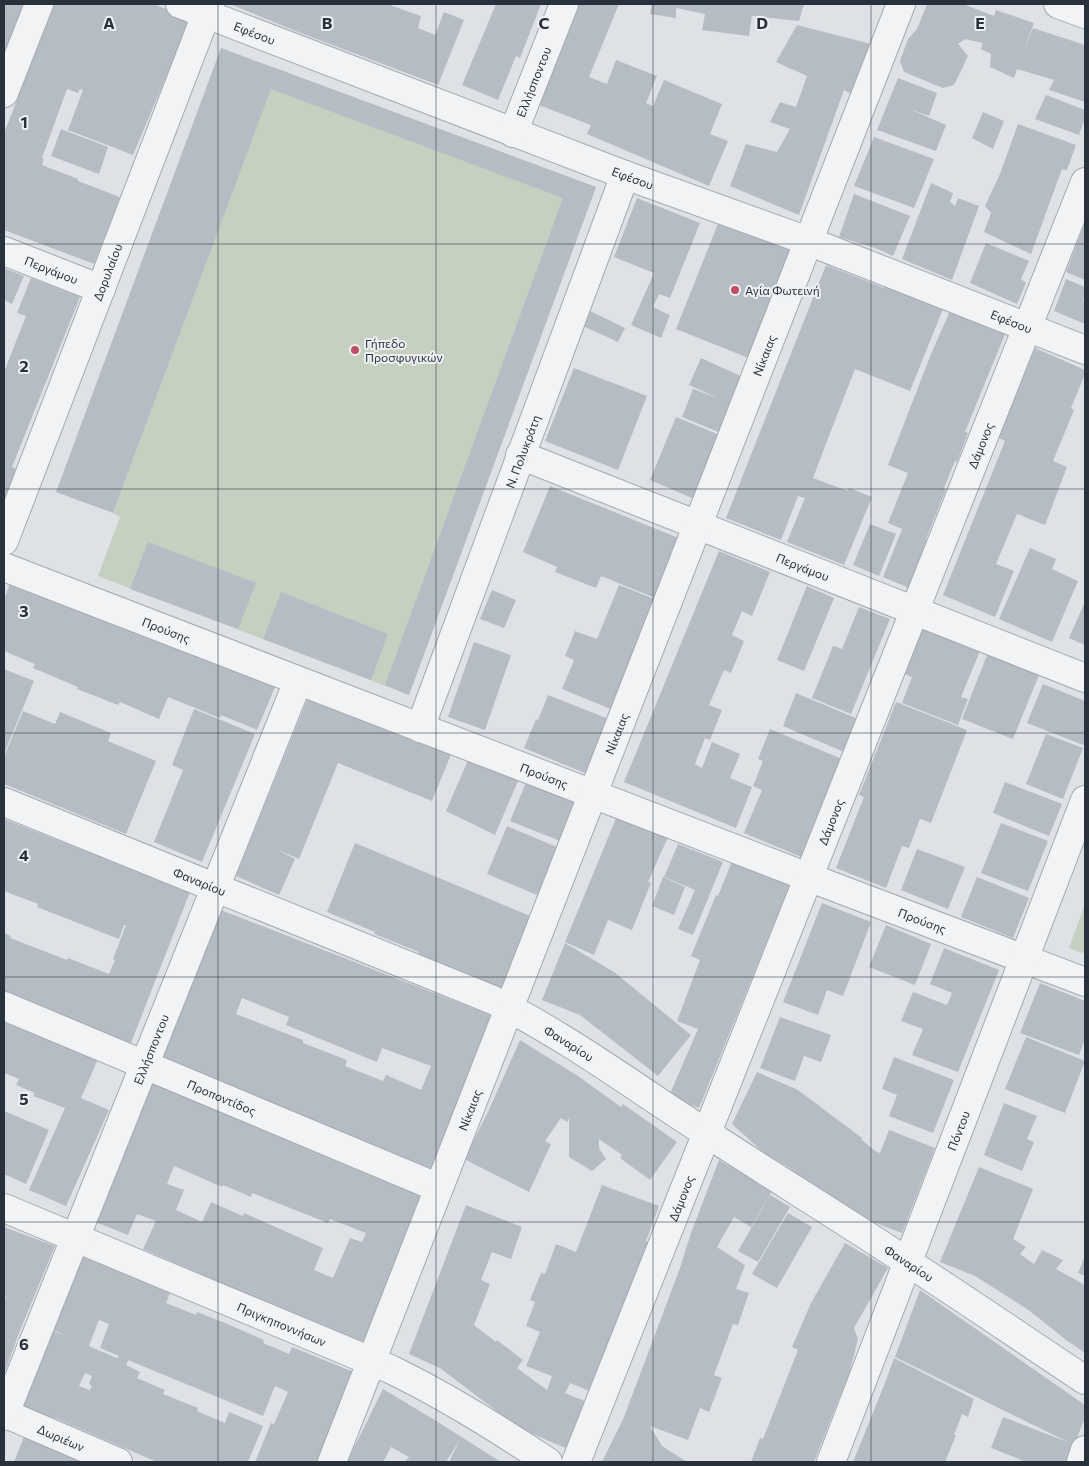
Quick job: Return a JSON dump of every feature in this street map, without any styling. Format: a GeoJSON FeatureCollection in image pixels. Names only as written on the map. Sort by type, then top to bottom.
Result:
{"type":"FeatureCollection","features":[{"type":"Feature","properties":{"kind":"street"},"geometry":{"type":"LineString","coordinates":[[4,93],[39,4]]}},
{"type":"Feature","properties":{"kind":"street","name":"Εφέσου"},"geometry":{"type":"LineString","coordinates":[[180,4],[208,9],[514,133],[808,241],[1085,350]]}},
{"type":"Feature","properties":{"kind":"street","name":"Ελλήσποντου"},"geometry":{"type":"LineString","coordinates":[[514,133],[564,4]]}},
{"type":"Feature","properties":{"kind":"street","name":"Νίκαιας"},"geometry":{"type":"LineString","coordinates":[[332,1462],[901,4]]}},
{"type":"Feature","properties":{"kind":"street"},"geometry":{"type":"LineString","coordinates":[[1058,4],[1085,14]]}},
{"type":"Feature","properties":{"kind":"street","name":"Δορυλαίου"},"geometry":{"type":"LineString","coordinates":[[4,541],[208,9]]}},
{"type":"Feature","properties":{"kind":"street","name":"Ν. Πολυκράτη"},"geometry":{"type":"LineString","coordinates":[[420,728],[625,175]]}},
{"type":"Feature","properties":{"kind":"street","name":"Δάμονος"},"geometry":{"type":"LineString","coordinates":[[576,1462],[1085,182]]}},
{"type":"Feature","properties":{"kind":"street","name":"Περγάμου"},"geometry":{"type":"LineString","coordinates":[[4,250],[101,289]]}},
{"type":"Feature","properties":{"kind":"street","name":"Περγάμου"},"geometry":{"type":"LineString","coordinates":[[520,455],[1085,678]]}},
{"type":"Feature","properties":{"kind":"street","name":"Προύσης"},"geometry":{"type":"LineString","coordinates":[[4,567],[1085,982]]}},
{"type":"Feature","properties":{"kind":"street","name":"Ελλήσποντου"},"geometry":{"type":"LineString","coordinates":[[4,1415],[298,681]]}},
{"type":"Feature","properties":{"kind":"street","name":"Πόντου"},"geometry":{"type":"LineString","coordinates":[[831,1462],[1085,800]]}},
{"type":"Feature","properties":{"kind":"street","name":"Φαναρίου"},"geometry":{"type":"LineString","coordinates":[[4,802],[493,1000],[544,1026],[707,1134],[908,1262],[1085,1380]]}},
{"type":"Feature","properties":{"kind":"street","name":"Προποντίδος"},"geometry":{"type":"LineString","coordinates":[[4,1006],[439,1188]]}},
{"type":"Feature","properties":{"kind":"street","name":"Πριγκηποννήσων"},"geometry":{"type":"LineString","coordinates":[[4,1208],[390,1369],[442,1395],[548,1462]]}},
{"type":"Feature","properties":{"kind":"street","name":"Δωριέων"},"geometry":{"type":"LineString","coordinates":[[4,1415],[118,1462]]}},
{"type":"Feature","properties":{"kind":"street"},"geometry":{"type":"LineString","coordinates":[[1081,1462],[1085,1450]]}},
{"type":"Feature","properties":{"kind":"green space","name":"Γήπεδο Προσφυγικών"},"geometry":{"type":"Polygon","coordinates":[[[278,69],[596,187],[409,695],[98,576],[120,517],[113,513],[278,69]]]}},
{"type":"Feature","properties":{"kind":"green space"},"geometry":{"type":"Polygon","coordinates":[[[1085,904],[1085,954],[1069,948],[1085,904]]]}},
{"type":"Feature","properties":{"kind":"building"},"geometry":{"type":"Polygon","coordinates":[[[4,4],[33,4],[4,73],[4,4]]]}},
{"type":"Feature","properties":{"kind":"building"},"geometry":{"type":"Polygon","coordinates":[[[55,4],[153,4],[191,18],[133,155],[68,130],[83,90],[80,89],[78,93],[67,89],[42,158],[44,159],[42,165],[120,197],[94,264],[4,230],[4,133],[55,4]]]}},
{"type":"Feature","properties":{"kind":"building"},"geometry":{"type":"Polygon","coordinates":[[[230,4],[387,4],[421,16],[418,28],[435,35],[444,12],[464,20],[438,85],[230,4]]]}},
{"type":"Feature","properties":{"kind":"building"},"geometry":{"type":"Polygon","coordinates":[[[496,4],[541,4],[520,58],[516,56],[498,100],[462,85],[496,4]]]}},
{"type":"Feature","properties":{"kind":"building"},"geometry":{"type":"Polygon","coordinates":[[[577,4],[619,4],[589,77],[607,84],[616,60],[657,76],[646,103],[653,106],[664,80],[722,104],[710,134],[728,141],[709,186],[587,134],[591,125],[536,104],[577,4]]]}},
{"type":"Feature","properties":{"kind":"building"},"geometry":{"type":"Polygon","coordinates":[[[652,4],[804,4],[799,21],[752,16],[749,36],[702,30],[705,14],[676,8],[676,18],[650,14],[652,4]]]}},
{"type":"Feature","properties":{"kind":"building"},"geometry":{"type":"Polygon","coordinates":[[[927,4],[963,4],[994,16],[996,10],[1034,23],[1021,59],[1033,28],[1085,45],[1085,102],[1049,90],[1054,80],[1017,69],[1014,78],[990,67],[991,54],[981,49],[983,43],[965,39],[958,44],[968,56],[954,85],[943,88],[904,72],[900,61],[908,39],[917,29],[927,4]]]}},
{"type":"Feature","properties":{"kind":"building"},"geometry":{"type":"Polygon","coordinates":[[[797,25],[871,44],[853,95],[844,90],[799,215],[730,186],[746,144],[777,152],[790,129],[770,122],[780,102],[796,107],[807,76],[776,62],[797,25]]]}},
{"type":"Feature","properties":{"kind":"building"},"geometry":{"type":"Polygon","coordinates":[[[221,48],[596,187],[409,695],[385,685],[563,198],[271,89],[113,513],[56,492],[221,48]]]}},
{"type":"Feature","properties":{"kind":"building"},"geometry":{"type":"Polygon","coordinates":[[[898,78],[937,93],[929,116],[907,108],[946,125],[936,151],[877,130],[898,78]]]}},
{"type":"Feature","properties":{"kind":"building"},"geometry":{"type":"Polygon","coordinates":[[[1046,95],[1085,110],[1085,118],[1079,135],[1035,119],[1046,95]]]}},
{"type":"Feature","properties":{"kind":"building"},"geometry":{"type":"Polygon","coordinates":[[[983,112],[1004,121],[993,149],[972,138],[983,112]]]}},
{"type":"Feature","properties":{"kind":"building"},"geometry":{"type":"Polygon","coordinates":[[[1018,124],[1076,145],[1067,170],[1062,169],[1031,254],[984,232],[991,213],[985,206],[1000,174],[1018,124]]]}},
{"type":"Feature","properties":{"kind":"building"},"geometry":{"type":"Polygon","coordinates":[[[61,129],[108,147],[99,174],[51,156],[61,129]]]}},
{"type":"Feature","properties":{"kind":"building"},"geometry":{"type":"Polygon","coordinates":[[[874,137],[934,159],[914,208],[854,186],[874,137]]]}},
{"type":"Feature","properties":{"kind":"building"},"geometry":{"type":"Polygon","coordinates":[[[931,183],[953,193],[950,202],[955,206],[958,198],[979,206],[952,280],[902,259],[931,183]]]}},
{"type":"Feature","properties":{"kind":"building"},"geometry":{"type":"Polygon","coordinates":[[[854,194],[910,216],[893,256],[875,248],[839,237],[854,194]]]}},
{"type":"Feature","properties":{"kind":"building"},"geometry":{"type":"Polygon","coordinates":[[[637,198],[700,223],[670,298],[659,294],[653,307],[670,315],[661,338],[631,325],[654,273],[614,257],[637,198]]]}},
{"type":"Feature","properties":{"kind":"building","name":"Αγία Φωτεινή"},"geometry":{"type":"Polygon","coordinates":[[[719,221],[794,250],[751,359],[676,329],[719,221]]]}},
{"type":"Feature","properties":{"kind":"building"},"geometry":{"type":"Polygon","coordinates":[[[1085,223],[1085,280],[1066,272],[1085,223]]]}},
{"type":"Feature","properties":{"kind":"building"},"geometry":{"type":"Polygon","coordinates":[[[986,243],[1029,261],[1021,279],[1026,283],[1017,304],[970,283],[986,243]]]}},
{"type":"Feature","properties":{"kind":"building"},"geometry":{"type":"Polygon","coordinates":[[[826,265],[943,309],[910,391],[855,369],[827,441],[813,478],[848,491],[849,488],[872,497],[844,565],[787,542],[805,498],[798,496],[781,540],[726,518],[826,265]]]}},
{"type":"Feature","properties":{"kind":"building"},"geometry":{"type":"Polygon","coordinates":[[[4,268],[24,276],[12,304],[4,300],[4,268]]]}},
{"type":"Feature","properties":{"kind":"building"},"geometry":{"type":"Polygon","coordinates":[[[31,278],[80,297],[12,467],[22,472],[4,516],[4,372],[26,316],[17,313],[31,278]]]}},
{"type":"Feature","properties":{"kind":"building"},"geometry":{"type":"Polygon","coordinates":[[[1066,279],[1085,287],[1085,295],[1080,308],[1085,297],[1085,324],[1054,311],[1066,279]]]}},
{"type":"Feature","properties":{"kind":"building"},"geometry":{"type":"Polygon","coordinates":[[[590,311],[625,328],[618,342],[583,326],[590,311]]]}},
{"type":"Feature","properties":{"kind":"building"},"geometry":{"type":"Polygon","coordinates":[[[950,311],[1005,334],[965,432],[968,433],[957,462],[955,461],[944,488],[946,489],[926,539],[929,540],[909,588],[883,577],[902,529],[888,523],[908,473],[888,465],[931,354],[950,311]]]}},
{"type":"Feature","properties":{"kind":"building"},"geometry":{"type":"Polygon","coordinates":[[[1035,348],[1085,370],[1085,374],[1071,408],[1074,410],[1053,461],[1067,467],[1045,525],[1017,514],[996,564],[1014,571],[995,617],[943,595],[1005,441],[997,437],[1035,348]]]}},
{"type":"Feature","properties":{"kind":"building"},"geometry":{"type":"Polygon","coordinates":[[[701,358],[745,378],[721,433],[682,417],[693,389],[718,398],[689,385],[701,358]]]}},
{"type":"Feature","properties":{"kind":"building"},"geometry":{"type":"Polygon","coordinates":[[[574,368],[647,396],[618,470],[545,441],[574,368]]]}},
{"type":"Feature","properties":{"kind":"building"},"geometry":{"type":"Polygon","coordinates":[[[676,417],[727,438],[701,502],[650,480],[676,417]]]}},
{"type":"Feature","properties":{"kind":"building"},"geometry":{"type":"Polygon","coordinates":[[[550,486],[686,541],[665,602],[601,576],[596,588],[555,572],[557,567],[523,552],[550,486]]]}},
{"type":"Feature","properties":{"kind":"building"},"geometry":{"type":"Polygon","coordinates":[[[870,524],[896,534],[879,576],[853,565],[870,524]]]}},
{"type":"Feature","properties":{"kind":"building"},"geometry":{"type":"Polygon","coordinates":[[[148,542],[256,583],[238,629],[130,589],[148,542]]]}},
{"type":"Feature","properties":{"kind":"building"},"geometry":{"type":"Polygon","coordinates":[[[1030,548],[1056,559],[1052,569],[1078,581],[1052,642],[999,619],[1030,548]]]}},
{"type":"Feature","properties":{"kind":"building"},"geometry":{"type":"Polygon","coordinates":[[[719,551],[770,572],[752,616],[742,611],[732,635],[744,641],[731,673],[724,670],[709,705],[722,710],[710,740],[705,738],[695,764],[702,768],[712,742],[740,754],[730,778],[752,787],[736,828],[624,782],[719,551]]]}},
{"type":"Feature","properties":{"kind":"building"},"geometry":{"type":"Polygon","coordinates":[[[12,579],[275,687],[257,730],[221,715],[220,718],[168,697],[159,719],[120,702],[118,705],[77,689],[78,687],[33,668],[35,664],[4,651],[4,599],[12,579]]]}},
{"type":"Feature","properties":{"kind":"building"},"geometry":{"type":"Polygon","coordinates":[[[619,585],[662,602],[618,712],[562,689],[574,660],[565,656],[575,631],[597,639],[619,585]]]}},
{"type":"Feature","properties":{"kind":"building"},"geometry":{"type":"Polygon","coordinates":[[[807,586],[834,598],[804,671],[777,660],[807,586]]]}},
{"type":"Feature","properties":{"kind":"building"},"geometry":{"type":"Polygon","coordinates":[[[492,590],[516,600],[504,628],[480,619],[492,590]]]}},
{"type":"Feature","properties":{"kind":"building"},"geometry":{"type":"Polygon","coordinates":[[[281,592],[388,634],[371,680],[263,639],[281,592]]]}},
{"type":"Feature","properties":{"kind":"building"},"geometry":{"type":"Polygon","coordinates":[[[1085,605],[1085,645],[1069,638],[1085,605]]]}},
{"type":"Feature","properties":{"kind":"building"},"geometry":{"type":"Polygon","coordinates":[[[859,607],[890,619],[851,714],[812,698],[833,646],[842,649],[859,607]]]}},
{"type":"Feature","properties":{"kind":"building"},"geometry":{"type":"Polygon","coordinates":[[[923,628],[980,651],[961,697],[968,699],[958,725],[902,703],[912,677],[905,674],[923,628]]]}},
{"type":"Feature","properties":{"kind":"building"},"geometry":{"type":"Polygon","coordinates":[[[474,642],[511,655],[485,730],[448,717],[474,642]]]}},
{"type":"Feature","properties":{"kind":"building"},"geometry":{"type":"Polygon","coordinates":[[[987,655],[1039,675],[1013,739],[962,719],[987,655]]]}},
{"type":"Feature","properties":{"kind":"building"},"geometry":{"type":"Polygon","coordinates":[[[4,669],[34,681],[4,754],[4,669]]]}},
{"type":"Feature","properties":{"kind":"building"},"geometry":{"type":"Polygon","coordinates":[[[1043,684],[1085,701],[1085,740],[1083,745],[1027,723],[1043,684]]]}},
{"type":"Feature","properties":{"kind":"building"},"geometry":{"type":"Polygon","coordinates":[[[796,693],[858,719],[844,752],[783,726],[796,693]]]}},
{"type":"Feature","properties":{"kind":"building"},"geometry":{"type":"Polygon","coordinates":[[[309,695],[452,752],[432,801],[338,763],[299,859],[276,849],[295,859],[279,895],[236,876],[309,695]]]}},
{"type":"Feature","properties":{"kind":"building"},"geometry":{"type":"Polygon","coordinates":[[[548,695],[614,721],[592,776],[524,748],[548,695]]]}},
{"type":"Feature","properties":{"kind":"building"},"geometry":{"type":"Polygon","coordinates":[[[896,702],[967,730],[931,823],[920,819],[909,848],[902,846],[886,888],[836,868],[864,797],[859,795],[896,702]]]}},
{"type":"Feature","properties":{"kind":"building"},"geometry":{"type":"Polygon","coordinates":[[[194,709],[255,734],[202,862],[154,842],[183,770],[172,765],[194,709]]]}},
{"type":"Feature","properties":{"kind":"building"},"geometry":{"type":"Polygon","coordinates":[[[23,711],[55,724],[60,712],[111,733],[108,741],[156,761],[126,834],[4,784],[4,757],[23,711]]]}},
{"type":"Feature","properties":{"kind":"building"},"geometry":{"type":"Polygon","coordinates":[[[770,729],[842,759],[801,857],[744,833],[762,790],[753,786],[763,761],[758,759],[770,729]]]}},
{"type":"Feature","properties":{"kind":"building"},"geometry":{"type":"Polygon","coordinates":[[[1046,734],[1083,748],[1063,799],[1026,784],[1046,734]]]}},
{"type":"Feature","properties":{"kind":"building"},"geometry":{"type":"Polygon","coordinates":[[[468,760],[518,781],[495,835],[446,811],[468,760]]]}},
{"type":"Feature","properties":{"kind":"building"},"geometry":{"type":"Polygon","coordinates":[[[527,780],[582,802],[565,843],[510,821],[527,780]]]}},
{"type":"Feature","properties":{"kind":"building"},"geometry":{"type":"Polygon","coordinates":[[[1005,782],[1062,804],[1049,836],[993,813],[1005,782]]]}},
{"type":"Feature","properties":{"kind":"building"},"geometry":{"type":"Polygon","coordinates":[[[617,816],[668,837],[648,882],[651,883],[632,930],[608,920],[594,955],[565,942],[617,816]]]}},
{"type":"Feature","properties":{"kind":"building"},"geometry":{"type":"Polygon","coordinates":[[[4,819],[190,892],[129,1048],[4,999],[4,933],[11,936],[10,938],[109,974],[126,925],[124,925],[119,939],[37,907],[38,904],[4,891],[4,819]]]}},
{"type":"Feature","properties":{"kind":"building"},"geometry":{"type":"Polygon","coordinates":[[[1001,823],[1048,841],[1028,891],[981,873],[1001,823]]]}},
{"type":"Feature","properties":{"kind":"building"},"geometry":{"type":"Polygon","coordinates":[[[507,826],[564,850],[544,898],[487,874],[507,826]]]}},
{"type":"Feature","properties":{"kind":"building"},"geometry":{"type":"Polygon","coordinates":[[[355,843],[540,920],[510,992],[438,963],[418,954],[419,952],[327,912],[355,843]]]}},
{"type":"Feature","properties":{"kind":"building"},"geometry":{"type":"Polygon","coordinates":[[[678,844],[723,862],[693,935],[678,929],[695,890],[664,877],[678,844]]]}},
{"type":"Feature","properties":{"kind":"building"},"geometry":{"type":"Polygon","coordinates":[[[917,849],[965,867],[948,909],[901,890],[917,849]]]}},
{"type":"Feature","properties":{"kind":"building"},"geometry":{"type":"Polygon","coordinates":[[[732,861],[790,885],[699,1108],[669,1096],[698,1029],[677,1021],[700,960],[691,956],[732,861]]]}},
{"type":"Feature","properties":{"kind":"building"},"geometry":{"type":"Polygon","coordinates":[[[663,877],[685,887],[674,915],[652,906],[663,877]]]}},
{"type":"Feature","properties":{"kind":"building"},"geometry":{"type":"Polygon","coordinates":[[[977,877],[1029,898],[1013,938],[961,917],[977,877]]]}},
{"type":"Feature","properties":{"kind":"building"},"geometry":{"type":"Polygon","coordinates":[[[822,903],[871,922],[843,996],[827,990],[818,1015],[783,1002],[822,903]]]}},
{"type":"Feature","properties":{"kind":"building"},"geometry":{"type":"Polygon","coordinates":[[[221,910],[498,1018],[437,1175],[158,1066],[221,910]],[[242,998],[236,1014],[303,1040],[303,1043],[347,1060],[345,1066],[383,1081],[386,1075],[421,1090],[431,1066],[382,1048],[377,1062],[286,1025],[289,1017],[242,998]]]}},
{"type":"Feature","properties":{"kind":"building"},"geometry":{"type":"Polygon","coordinates":[[[886,925],[931,944],[915,985],[869,967],[886,925]]]}},
{"type":"Feature","properties":{"kind":"building"},"geometry":{"type":"Polygon","coordinates":[[[565,943],[614,972],[691,1035],[658,1076],[580,1015],[542,1000],[565,943]]]}},
{"type":"Feature","properties":{"kind":"building"},"geometry":{"type":"Polygon","coordinates":[[[944,948],[999,970],[958,1072],[912,1055],[923,1029],[901,1021],[913,992],[947,1005],[952,993],[930,984],[944,948]]]}},
{"type":"Feature","properties":{"kind":"building"},"geometry":{"type":"Polygon","coordinates":[[[1040,983],[1085,1001],[1085,1039],[1079,1055],[1020,1033],[1040,983]]]}},
{"type":"Feature","properties":{"kind":"building"},"geometry":{"type":"Polygon","coordinates":[[[780,1017],[831,1035],[821,1062],[804,1056],[795,1081],[760,1068],[780,1017]]]}},
{"type":"Feature","properties":{"kind":"building"},"geometry":{"type":"Polygon","coordinates":[[[4,1020],[98,1059],[81,1098],[109,1110],[66,1206],[29,1190],[65,1108],[33,1096],[35,1093],[16,1085],[19,1079],[4,1073],[4,1020]]]}},
{"type":"Feature","properties":{"kind":"building"},"geometry":{"type":"Polygon","coordinates":[[[1026,1037],[1085,1061],[1065,1113],[1005,1089],[1026,1037]]]}},
{"type":"Feature","properties":{"kind":"building"},"geometry":{"type":"Polygon","coordinates":[[[520,1040],[578,1076],[621,1107],[623,1104],[677,1142],[650,1180],[620,1158],[622,1155],[599,1139],[599,1148],[606,1159],[592,1171],[569,1157],[569,1118],[567,1122],[561,1118],[545,1141],[551,1144],[529,1192],[464,1159],[488,1112],[520,1040]]]}},
{"type":"Feature","properties":{"kind":"building"},"geometry":{"type":"Polygon","coordinates":[[[894,1057],[954,1080],[933,1133],[889,1116],[897,1095],[882,1089],[894,1057]]]}},
{"type":"Feature","properties":{"kind":"building"},"geometry":{"type":"Polygon","coordinates":[[[757,1072],[798,1090],[862,1138],[875,1151],[880,1153],[889,1130],[935,1148],[902,1233],[844,1211],[790,1168],[764,1153],[732,1124],[757,1072]]]}},
{"type":"Feature","properties":{"kind":"building"},"geometry":{"type":"Polygon","coordinates":[[[152,1076],[428,1195],[370,1347],[143,1249],[156,1221],[137,1214],[128,1235],[93,1221],[152,1076]],[[174,1166],[167,1184],[184,1190],[176,1210],[202,1222],[211,1202],[243,1216],[244,1213],[323,1248],[314,1270],[333,1278],[350,1238],[362,1242],[366,1233],[330,1219],[328,1223],[252,1193],[251,1197],[223,1185],[222,1187],[174,1166]]]}},
{"type":"Feature","properties":{"kind":"building"},"geometry":{"type":"Polygon","coordinates":[[[1004,1103],[1037,1116],[1027,1139],[1034,1142],[1022,1171],[984,1155],[1004,1103]]]}},
{"type":"Feature","properties":{"kind":"building"},"geometry":{"type":"Polygon","coordinates":[[[4,1111],[49,1130],[26,1184],[4,1174],[4,1111]]]}},
{"type":"Feature","properties":{"kind":"building"},"geometry":{"type":"Polygon","coordinates":[[[719,1160],[772,1191],[751,1227],[734,1217],[717,1247],[745,1265],[736,1289],[749,1293],[738,1325],[733,1324],[714,1375],[722,1378],[709,1412],[700,1408],[688,1440],[650,1426],[662,1446],[687,1462],[602,1462],[624,1417],[719,1160]]]}},
{"type":"Feature","properties":{"kind":"building"},"geometry":{"type":"Polygon","coordinates":[[[979,1167],[1033,1189],[1013,1239],[1026,1247],[1020,1254],[1034,1264],[1042,1250],[1063,1260],[1056,1269],[1085,1285],[1085,1353],[1030,1311],[975,1276],[940,1262],[979,1167]]]}},
{"type":"Feature","properties":{"kind":"building"},"geometry":{"type":"Polygon","coordinates":[[[602,1185],[659,1206],[646,1241],[650,1242],[592,1392],[570,1383],[565,1393],[587,1402],[570,1450],[519,1428],[440,1368],[409,1354],[466,1205],[522,1227],[511,1259],[492,1252],[481,1280],[490,1284],[474,1325],[523,1360],[517,1368],[547,1390],[552,1376],[526,1366],[540,1332],[526,1326],[535,1302],[530,1300],[541,1273],[545,1274],[556,1244],[576,1252],[602,1185]]]}},
{"type":"Feature","properties":{"kind":"building"},"geometry":{"type":"Polygon","coordinates":[[[770,1195],[790,1207],[758,1262],[738,1251],[770,1195]]]}},
{"type":"Feature","properties":{"kind":"building"},"geometry":{"type":"Polygon","coordinates":[[[788,1213],[812,1227],[777,1288],[752,1274],[788,1213]]]}},
{"type":"Feature","properties":{"kind":"building"},"geometry":{"type":"Polygon","coordinates":[[[4,1227],[55,1246],[4,1374],[4,1302],[6,1296],[4,1295],[4,1227]]]}},
{"type":"Feature","properties":{"kind":"building"},"geometry":{"type":"Polygon","coordinates":[[[845,1243],[888,1268],[854,1328],[858,1339],[850,1371],[814,1462],[751,1462],[760,1438],[763,1439],[798,1350],[792,1347],[811,1303],[845,1243]]]}},
{"type":"Feature","properties":{"kind":"building"},"geometry":{"type":"Polygon","coordinates":[[[78,1255],[170,1293],[166,1303],[196,1315],[197,1312],[225,1323],[264,1340],[263,1343],[289,1354],[292,1347],[356,1373],[319,1462],[255,1462],[271,1423],[274,1424],[288,1392],[275,1386],[263,1416],[128,1360],[126,1365],[140,1372],[137,1378],[165,1390],[163,1394],[198,1408],[197,1411],[225,1423],[229,1412],[263,1426],[248,1462],[157,1462],[55,1418],[53,1423],[14,1408],[46,1328],[67,1336],[47,1327],[78,1255]],[[99,1320],[89,1346],[117,1358],[119,1356],[100,1348],[109,1324],[99,1320]],[[85,1373],[79,1386],[90,1390],[92,1386],[89,1384],[92,1376],[85,1373]]]}},
{"type":"Feature","properties":{"kind":"building"},"geometry":{"type":"Polygon","coordinates":[[[1085,1256],[1085,1276],[1078,1273],[1085,1256]]]}},
{"type":"Feature","properties":{"kind":"building"},"geometry":{"type":"Polygon","coordinates":[[[920,1290],[1085,1405],[1085,1418],[1067,1462],[1027,1462],[991,1448],[1003,1417],[1070,1443],[895,1357],[920,1290]]]}},
{"type":"Feature","properties":{"kind":"building"},"geometry":{"type":"Polygon","coordinates":[[[894,1358],[974,1399],[968,1417],[962,1414],[945,1462],[853,1462],[894,1358]]]}},
{"type":"Feature","properties":{"kind":"building"},"geometry":{"type":"Polygon","coordinates":[[[383,1389],[501,1462],[449,1462],[460,1440],[446,1462],[405,1462],[409,1457],[391,1447],[383,1462],[347,1462],[383,1389]]]}},
{"type":"Feature","properties":{"kind":"building"},"geometry":{"type":"Polygon","coordinates":[[[25,1434],[93,1462],[14,1462],[25,1434]]]}},
{"type":"Feature","properties":{"kind":"place","name":"Αγία Φωτεινή"},"geometry":{"type":"Point","coordinates":[735,290]}},
{"type":"Feature","properties":{"kind":"place","name":"Γήπεδο Προσφυγικών"},"geometry":{"type":"Point","coordinates":[355,350]}}]}
